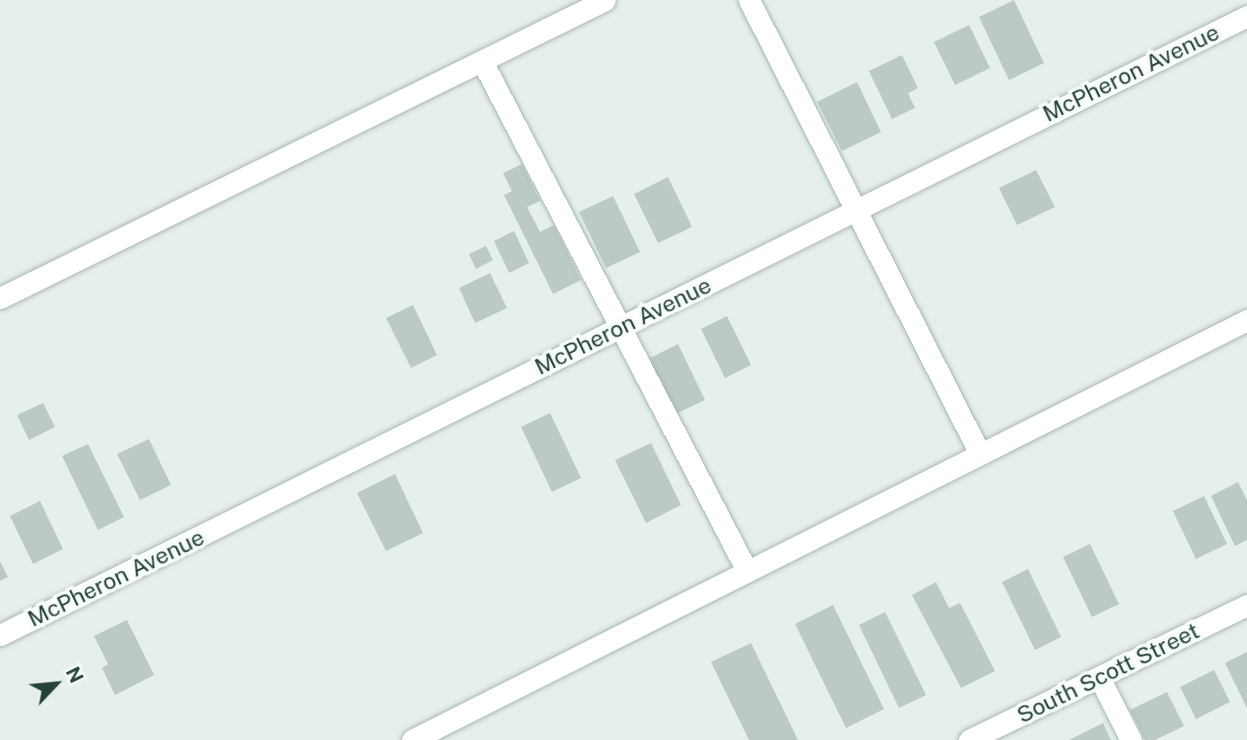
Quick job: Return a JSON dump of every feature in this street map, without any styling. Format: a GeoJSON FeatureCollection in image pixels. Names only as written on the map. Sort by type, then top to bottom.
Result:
{"type":"FeatureCollection","features":[{"type":"Feature","properties":{"kind":"street"},"geometry":{"type":"LineString","coordinates":[[0,298],[605,0]]}},
{"type":"Feature","properties":{"kind":"street"},"geometry":{"type":"LineString","coordinates":[[749,0],[980,454]]}},
{"type":"Feature","properties":{"kind":"street","name":"McPheron Avenue"},"geometry":{"type":"LineString","coordinates":[[0,635],[1247,16]]}},
{"type":"Feature","properties":{"kind":"street"},"geometry":{"type":"LineString","coordinates":[[482,61],[747,571]]}},
{"type":"Feature","properties":{"kind":"street"},"geometry":{"type":"LineString","coordinates":[[412,740],[1247,320]]}},
{"type":"Feature","properties":{"kind":"street","name":"South Scott Street"},"geometry":{"type":"LineString","coordinates":[[969,740],[1247,605]]}},
{"type":"Feature","properties":{"kind":"street"},"geometry":{"type":"LineString","coordinates":[[1098,677],[1130,740]]}},
{"type":"Feature","properties":{"kind":"building"},"geometry":{"type":"Polygon","coordinates":[[[1014,0],[1044,63],[1009,80],[979,17],[1014,0]]]}},
{"type":"Feature","properties":{"kind":"building"},"geometry":{"type":"Polygon","coordinates":[[[969,25],[990,68],[955,85],[934,42],[969,25]]]}},
{"type":"Feature","properties":{"kind":"building"},"geometry":{"type":"Polygon","coordinates":[[[902,55],[918,88],[908,93],[915,108],[892,119],[869,71],[902,55]]]}},
{"type":"Feature","properties":{"kind":"building"},"geometry":{"type":"Polygon","coordinates":[[[857,82],[881,132],[842,151],[817,102],[857,82]]]}},
{"type":"Feature","properties":{"kind":"building"},"geometry":{"type":"Polygon","coordinates":[[[522,164],[540,201],[527,207],[540,232],[554,225],[581,280],[553,294],[504,195],[512,191],[503,173],[522,164]]]}},
{"type":"Feature","properties":{"kind":"building"},"geometry":{"type":"Polygon","coordinates":[[[1036,170],[1055,207],[1017,225],[999,188],[1036,170]]]}},
{"type":"Feature","properties":{"kind":"building"},"geometry":{"type":"Polygon","coordinates":[[[668,177],[692,227],[658,243],[634,194],[668,177]]]}},
{"type":"Feature","properties":{"kind":"building"},"geometry":{"type":"Polygon","coordinates":[[[613,196],[640,252],[606,268],[579,212],[613,196]]]}},
{"type":"Feature","properties":{"kind":"building"},"geometry":{"type":"Polygon","coordinates":[[[514,231],[529,263],[509,273],[494,241],[514,231]]]}},
{"type":"Feature","properties":{"kind":"building"},"geometry":{"type":"Polygon","coordinates":[[[486,246],[493,260],[476,269],[469,254],[486,246]]]}},
{"type":"Feature","properties":{"kind":"building"},"geometry":{"type":"Polygon","coordinates":[[[490,273],[507,308],[475,323],[459,288],[490,273]]]}},
{"type":"Feature","properties":{"kind":"building"},"geometry":{"type":"Polygon","coordinates":[[[413,305],[437,355],[411,368],[386,318],[413,305]]]}},
{"type":"Feature","properties":{"kind":"building"},"geometry":{"type":"Polygon","coordinates":[[[727,316],[751,365],[725,378],[701,329],[727,316]]]}},
{"type":"Feature","properties":{"kind":"building"},"geometry":{"type":"Polygon","coordinates":[[[678,344],[705,400],[671,416],[644,361],[678,344]]]}},
{"type":"Feature","properties":{"kind":"building"},"geometry":{"type":"Polygon","coordinates":[[[43,403],[55,427],[29,440],[17,415],[43,403]]]}},
{"type":"Feature","properties":{"kind":"building"},"geometry":{"type":"Polygon","coordinates":[[[550,413],[581,478],[552,492],[521,427],[550,413]]]}},
{"type":"Feature","properties":{"kind":"building"},"geometry":{"type":"Polygon","coordinates":[[[149,439],[171,485],[140,500],[117,454],[149,439]]]}},
{"type":"Feature","properties":{"kind":"building"},"geometry":{"type":"Polygon","coordinates":[[[651,443],[681,505],[646,523],[615,460],[651,443]]]}},
{"type":"Feature","properties":{"kind":"building"},"geometry":{"type":"Polygon","coordinates":[[[88,444],[124,517],[98,530],[62,456],[88,444]]]}},
{"type":"Feature","properties":{"kind":"building"},"geometry":{"type":"Polygon","coordinates":[[[395,474],[423,533],[386,551],[357,493],[395,474]]]}},
{"type":"Feature","properties":{"kind":"building"},"geometry":{"type":"Polygon","coordinates":[[[1238,482],[1247,500],[1247,540],[1235,546],[1211,496],[1238,482]]]}},
{"type":"Feature","properties":{"kind":"building"},"geometry":{"type":"Polygon","coordinates":[[[1204,496],[1227,544],[1196,559],[1173,511],[1204,496]]]}},
{"type":"Feature","properties":{"kind":"building"},"geometry":{"type":"Polygon","coordinates":[[[40,501],[63,549],[33,564],[10,516],[40,501]]]}},
{"type":"Feature","properties":{"kind":"building"},"geometry":{"type":"Polygon","coordinates":[[[1090,544],[1119,604],[1092,617],[1063,557],[1090,544]]]}},
{"type":"Feature","properties":{"kind":"building"},"geometry":{"type":"Polygon","coordinates":[[[0,561],[8,577],[0,581],[0,561]]]}},
{"type":"Feature","properties":{"kind":"building"},"geometry":{"type":"Polygon","coordinates":[[[1028,569],[1061,637],[1035,650],[1002,582],[1028,569]]]}},
{"type":"Feature","properties":{"kind":"building"},"geometry":{"type":"Polygon","coordinates":[[[936,582],[949,608],[960,603],[995,671],[961,688],[912,595],[936,582]]]}},
{"type":"Feature","properties":{"kind":"building"},"geometry":{"type":"Polygon","coordinates":[[[833,605],[884,709],[846,728],[795,624],[833,605]]]}},
{"type":"Feature","properties":{"kind":"building"},"geometry":{"type":"Polygon","coordinates":[[[885,612],[926,695],[899,708],[859,625],[885,612]]]}},
{"type":"Feature","properties":{"kind":"building"},"geometry":{"type":"Polygon","coordinates":[[[127,620],[154,675],[115,695],[102,668],[108,664],[94,636],[127,620]]]}},
{"type":"Feature","properties":{"kind":"building"},"geometry":{"type":"Polygon","coordinates":[[[751,643],[798,740],[749,740],[711,662],[751,643]]]}},
{"type":"Feature","properties":{"kind":"building"},"geometry":{"type":"Polygon","coordinates":[[[1247,652],[1247,708],[1225,663],[1247,652]]]}},
{"type":"Feature","properties":{"kind":"building"},"geometry":{"type":"Polygon","coordinates":[[[1214,670],[1230,702],[1196,719],[1180,687],[1214,670]]]}},
{"type":"Feature","properties":{"kind":"building"},"geometry":{"type":"Polygon","coordinates":[[[1167,692],[1184,726],[1155,740],[1145,740],[1130,710],[1167,692]]]}},
{"type":"Feature","properties":{"kind":"building"},"geometry":{"type":"Polygon","coordinates":[[[1103,723],[1111,740],[1069,740],[1103,723]]]}}]}
